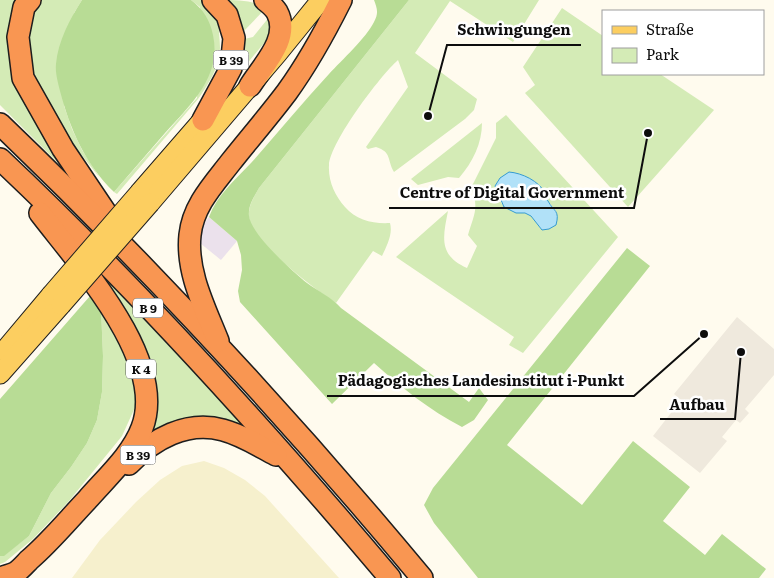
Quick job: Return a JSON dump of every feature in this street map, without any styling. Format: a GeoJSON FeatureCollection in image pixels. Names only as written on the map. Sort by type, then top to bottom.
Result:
{"type":"FeatureCollection","features":[{"type":"Feature","properties":{"kind":"highway"},"geometry":{"type":"LineString","coordinates":[[30,0],[24,7],[18,37],[23,78],[63,149],[143,268]]}},
{"type":"Feature","properties":{"kind":"highway","name":"B 39"},"geometry":{"type":"LineString","coordinates":[[203,120],[231,68],[234,38],[227,15],[213,0]]}},
{"type":"Feature","properties":{"kind":"highway"},"geometry":{"type":"LineString","coordinates":[[250,86],[279,41],[281,30],[277,12],[266,0]]}},
{"type":"Feature","properties":{"kind":"highway"},"geometry":{"type":"LineString","coordinates":[[222,350],[195,281],[190,257],[190,235],[196,210],[210,188],[287,92],[318,46],[341,0]]}},
{"type":"Feature","properties":{"kind":"highway","name":"B 9"},"geometry":{"type":"LineString","coordinates":[[0,124],[60,181],[222,350],[316,454],[422,578]]}},
{"type":"Feature","properties":{"kind":"highway","name":"B 9"},"geometry":{"type":"LineString","coordinates":[[0,160],[40,197],[161,321],[230,395],[390,578]]}},
{"type":"Feature","properties":{"kind":"highway","name":"K 4"},"geometry":{"type":"LineString","coordinates":[[0,160],[105,298],[122,325],[135,350],[143,376],[147,410],[136,442],[120,463],[33,557],[15,572],[0,578]]}},
{"type":"Feature","properties":{"kind":"highway","name":"B 39"},"geometry":{"type":"LineString","coordinates":[[24,578],[49,556],[130,463],[146,448],[181,430],[201,427],[222,429],[290,463]]}},
{"type":"Feature","properties":{"kind":"main road"},"geometry":{"type":"LineString","coordinates":[[203,120],[281,30],[304,0]]}},
{"type":"Feature","properties":{"kind":"main road"},"geometry":{"type":"LineString","coordinates":[[250,86],[321,0]]}},
{"type":"Feature","properties":{"kind":"main road","name":"B 39"},"geometry":{"type":"LineString","coordinates":[[0,374],[56,300],[145,197],[250,86]]}},
{"type":"Feature","properties":{"kind":"main road","name":"B 39"},"geometry":{"type":"LineString","coordinates":[[145,197],[203,120]]}},
{"type":"Feature","properties":{"kind":"main road","name":"B 39"},"geometry":{"type":"LineString","coordinates":[[0,356],[56,300]]}},
{"type":"Feature","properties":{"kind":"shaded area"},"geometry":{"type":"Polygon","coordinates":[[[209,217],[237,241],[221,260],[200,243],[200,229],[209,217]]]}},
{"type":"Feature","properties":{"kind":"shaded area"},"geometry":{"type":"Polygon","coordinates":[[[737,317],[774,349],[774,375],[745,409],[749,413],[740,423],[736,420],[722,437],[727,441],[700,473],[653,436],[681,400],[674,394],[737,317]]]}},
{"type":"Feature","properties":{"kind":"shaded area"},"geometry":{"type":"Polygon","coordinates":[[[204,461],[224,468],[245,480],[265,496],[339,578],[72,578],[100,540],[160,480],[182,466],[204,461]]]}},
{"type":"Feature","properties":{"kind":"green space"},"geometry":{"type":"Polygon","coordinates":[[[0,0],[20,0],[11,24],[66,165],[63,168],[0,105],[0,0]]]}},
{"type":"Feature","properties":{"kind":"green space"},"geometry":{"type":"Polygon","coordinates":[[[38,0],[82,0],[74,13],[64,106],[82,150],[100,178],[59,127],[32,77],[26,23],[38,0]]]}},
{"type":"Feature","properties":{"kind":"green space"},"geometry":{"type":"Polygon","coordinates":[[[82,0],[191,0],[205,15],[213,35],[215,50],[213,64],[202,89],[194,101],[114,192],[95,170],[80,145],[69,119],[57,78],[56,64],[59,47],[69,23],[82,0]]]}},
{"type":"Feature","properties":{"kind":"green space"},"geometry":{"type":"Polygon","coordinates":[[[191,0],[205,0],[219,21],[220,48],[216,69],[198,99],[117,194],[114,192],[197,98],[200,7],[191,0]]]}},
{"type":"Feature","properties":{"kind":"green space"},"geometry":{"type":"Polygon","coordinates":[[[223,0],[252,2],[264,10],[244,31],[239,31],[223,0]]]}},
{"type":"Feature","properties":{"kind":"green space"},"geometry":{"type":"Polygon","coordinates":[[[374,0],[409,0],[259,188],[250,205],[249,216],[251,224],[264,242],[307,283],[329,297],[341,308],[469,402],[479,388],[488,400],[474,420],[462,427],[416,398],[374,363],[332,404],[240,302],[238,291],[242,270],[241,255],[237,241],[209,217],[212,209],[227,188],[365,35],[377,16],[374,0]]]}},
{"type":"Feature","properties":{"kind":"green space"},"geometry":{"type":"Polygon","coordinates":[[[409,0],[539,0],[513,42],[450,1],[415,53],[477,99],[474,110],[465,119],[394,172],[385,151],[376,147],[368,149],[366,147],[408,87],[398,60],[380,80],[347,125],[332,154],[329,165],[333,188],[345,207],[354,215],[377,223],[390,223],[391,231],[382,256],[373,251],[336,303],[272,252],[252,227],[249,209],[259,188],[409,0]]]}},
{"type":"Feature","properties":{"kind":"green space"},"geometry":{"type":"Polygon","coordinates":[[[562,8],[602,35],[602,75],[662,75],[714,110],[628,207],[525,93],[535,85],[523,67],[562,8]]]}},
{"type":"Feature","properties":{"kind":"green space"},"geometry":{"type":"Polygon","coordinates":[[[270,16],[274,31],[241,71],[240,40],[253,37],[270,16]]]}},
{"type":"Feature","properties":{"kind":"green space"},"geometry":{"type":"Polygon","coordinates":[[[506,115],[618,237],[523,353],[509,345],[514,337],[396,257],[448,211],[444,237],[447,251],[458,263],[467,268],[477,246],[468,235],[475,207],[471,188],[496,138],[496,123],[506,115]],[[500,178],[495,186],[498,197],[503,205],[532,216],[542,230],[556,211],[548,201],[545,192],[500,178]]]}},
{"type":"Feature","properties":{"kind":"green space"},"geometry":{"type":"Polygon","coordinates":[[[482,123],[476,152],[459,178],[448,177],[418,185],[411,179],[482,123]]]}},
{"type":"Feature","properties":{"kind":"green space"},"geometry":{"type":"Polygon","coordinates":[[[627,248],[650,266],[507,445],[582,505],[633,441],[690,487],[663,521],[705,555],[722,534],[766,569],[759,578],[478,578],[434,523],[424,505],[433,488],[627,248]]]}},
{"type":"Feature","properties":{"kind":"green space"},"geometry":{"type":"Polygon","coordinates":[[[109,282],[250,432],[222,420],[196,417],[179,420],[148,434],[157,408],[154,376],[132,329],[105,287],[109,282]]]}},
{"type":"Feature","properties":{"kind":"green space"},"geometry":{"type":"Polygon","coordinates":[[[90,296],[101,309],[102,392],[97,420],[87,443],[51,493],[29,536],[4,556],[0,556],[0,399],[90,296]]]}},
{"type":"Feature","properties":{"kind":"green space"},"geometry":{"type":"Polygon","coordinates":[[[101,309],[126,354],[135,381],[137,403],[122,436],[69,501],[33,539],[0,564],[0,556],[29,536],[51,493],[87,443],[97,420],[102,392],[101,309]]]}},
{"type":"Feature","properties":{"kind":"water"},"geometry":{"type":"Polygon","coordinates":[[[509,172],[530,178],[539,185],[557,214],[556,225],[542,230],[531,216],[525,213],[516,213],[504,207],[495,186],[500,178],[509,172]]]}},
{"type":"Feature","properties":{"kind":"place","name":"Schwingungen"},"geometry":{"type":"Point","coordinates":[428,116]}},
{"type":"Feature","properties":{"kind":"place","name":"Centre of Digital Government"},"geometry":{"type":"Point","coordinates":[648,133]}},
{"type":"Feature","properties":{"kind":"place","name":"Pädagogisches Landesinstitut i-Punkt"},"geometry":{"type":"Point","coordinates":[704,334]}},
{"type":"Feature","properties":{"kind":"place","name":"Aufbau"},"geometry":{"type":"Point","coordinates":[741,352]}}]}
